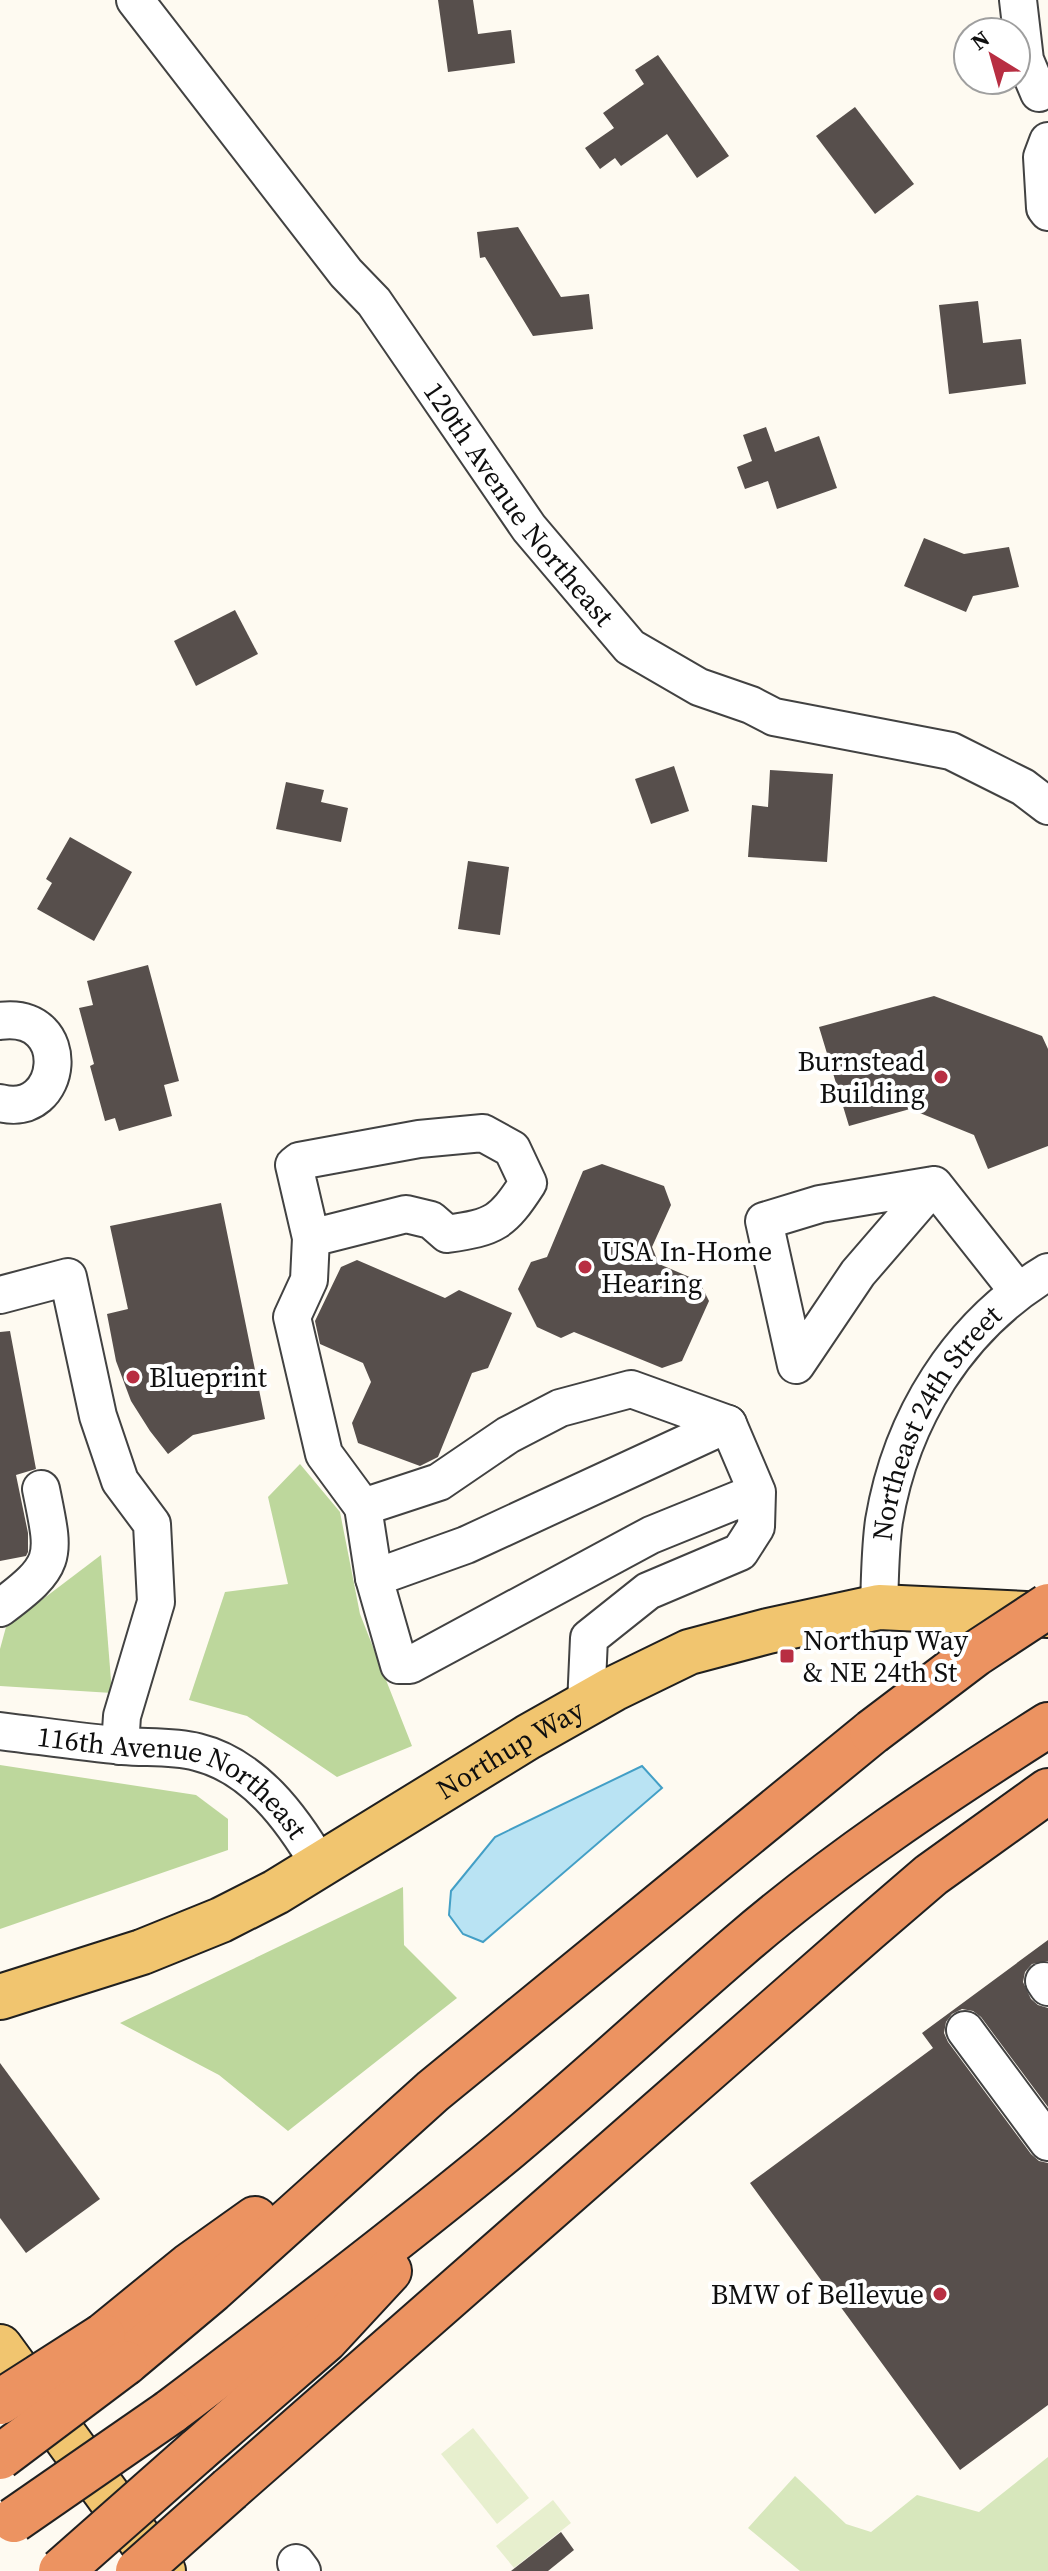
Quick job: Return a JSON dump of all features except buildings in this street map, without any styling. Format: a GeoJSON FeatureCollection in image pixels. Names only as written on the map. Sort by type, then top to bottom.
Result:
{"type":"FeatureCollection","features":[{"type":"Feature","properties":{"kind":"highway"},"geometry":{"type":"LineString","coordinates":[[0,2457],[114,2350],[872,1732],[975,1654],[1048,1606]]}},
{"type":"Feature","properties":{"kind":"highway"},"geometry":{"type":"LineString","coordinates":[[61,2571],[197,2451],[310,2329],[486,2167],[740,1945],[890,1828],[1048,1725]]}},
{"type":"Feature","properties":{"kind":"highway"},"geometry":{"type":"LineString","coordinates":[[138,2571],[931,1875],[1048,1791]]}},
{"type":"Feature","properties":{"kind":"highway"},"geometry":{"type":"LineString","coordinates":[[7,2524],[170,2412],[310,2329]]}},
{"type":"Feature","properties":{"kind":"highway"},"geometry":{"type":"LineString","coordinates":[[0,2402],[114,2350]]}},
{"type":"Feature","properties":{"kind":"main road","name":"Northup Way"},"geometry":{"type":"LineString","coordinates":[[0,1997],[142,1952],[221,1920],[320,1866],[528,1737],[689,1652],[879,1607],[1048,1615]]}},
{"type":"Feature","properties":{"kind":"main road"},"geometry":{"type":"LineString","coordinates":[[0,2347],[163,2571]]}},
{"type":"Feature","properties":{"kind":"street","name":"120th Avenue Northeast"},"geometry":{"type":"LineString","coordinates":[[135,0],[346,273],[374,302],[529,528],[630,647],[699,687],[751,705],[774,717],[951,751],[1023,787],[1048,806]]}},
{"type":"Feature","properties":{"kind":"street"},"geometry":{"type":"LineString","coordinates":[[1018,0],[1025,60],[1044,89],[1035,99],[1036,115],[1048,128]]}},
{"type":"Feature","properties":{"kind":"street"},"geometry":{"type":"LineString","coordinates":[[1048,141],[1042,157],[1045,208],[1048,212]]}},
{"type":"Feature","properties":{"kind":"street"},"geometry":{"type":"LineString","coordinates":[[0,1021],[26,1022],[38,1029],[53,1051],[54,1065],[44,1090],[33,1099],[20,1104],[0,1103]]}},
{"type":"Feature","properties":{"kind":"street"},"geometry":{"type":"LineString","coordinates":[[311,1238],[406,1214],[431,1220],[447,1234],[477,1229],[507,1215],[528,1183],[512,1149],[483,1133],[419,1139],[299,1161],[294,1165],[311,1238],[309,1280],[292,1317],[324,1454],[363,1507],[374,1578],[399,1665],[410,1665],[651,1535],[757,1492]]}},
{"type":"Feature","properties":{"kind":"street"},"geometry":{"type":"LineString","coordinates":[[934,1185],[858,1273],[796,1365],[764,1221],[820,1204],[934,1185]]}},
{"type":"Feature","properties":{"kind":"street"},"geometry":{"type":"LineString","coordinates":[[934,1185],[1017,1290]]}},
{"type":"Feature","properties":{"kind":"street","name":"Northeast 24th Street"},"geometry":{"type":"LineString","coordinates":[[879,1607],[884,1521],[902,1451],[931,1387],[972,1333],[1017,1290],[1048,1272]]}},
{"type":"Feature","properties":{"kind":"street"},"geometry":{"type":"LineString","coordinates":[[0,1295],[68,1277],[98,1416],[120,1481],[152,1524],[156,1602],[122,1716],[120,1746]]}},
{"type":"Feature","properties":{"kind":"street"},"geometry":{"type":"LineString","coordinates":[[363,1507],[439,1482],[508,1435],[560,1408],[631,1389],[728,1424],[757,1492],[756,1527],[740,1552],[648,1591],[589,1638],[586,1705]]}},
{"type":"Feature","properties":{"kind":"street"},"geometry":{"type":"LineString","coordinates":[[374,1578],[466,1545],[728,1424]]}},
{"type":"Feature","properties":{"kind":"street"},"geometry":{"type":"LineString","coordinates":[[0,1608],[35,1581],[49,1559],[52,1543],[41,1489]]}},
{"type":"Feature","properties":{"kind":"street","name":"116th Avenue Northeast"},"geometry":{"type":"LineString","coordinates":[[0,1731],[120,1746],[194,1751],[221,1760],[245,1774],[297,1826],[320,1866]]}},
{"type":"Feature","properties":{"kind":"street"},"geometry":{"type":"LineString","coordinates":[[965,2030],[1048,2142]]}},
{"type":"Feature","properties":{"kind":"green space"},"geometry":{"type":"Polygon","coordinates":[[[300,1464],[340,1512],[360,1614],[412,1746],[337,1777],[247,1716],[189,1700],[225,1592],[288,1584],[268,1497],[300,1464]]]}},
{"type":"Feature","properties":{"kind":"green space"},"geometry":{"type":"Polygon","coordinates":[[[101,1555],[112,1693],[0,1686],[0,1649],[6,1627],[101,1555]]]}},
{"type":"Feature","properties":{"kind":"green space"},"geometry":{"type":"Polygon","coordinates":[[[0,1765],[196,1795],[228,1819],[228,1850],[0,1929],[0,1765]]]}},
{"type":"Feature","properties":{"kind":"green space"},"geometry":{"type":"Polygon","coordinates":[[[403,1887],[404,1945],[457,1998],[288,2131],[219,2075],[120,2023],[403,1887]]]}},
{"type":"Feature","properties":{"kind":"green space"},"geometry":{"type":"Polygon","coordinates":[[[473,2428],[529,2498],[497,2524],[441,2454],[473,2428]]]}},
{"type":"Feature","properties":{"kind":"green space"},"geometry":{"type":"Polygon","coordinates":[[[1048,2457],[1048,2571],[800,2571],[748,2528],[795,2476],[846,2524],[871,2532],[917,2495],[979,2512],[1048,2457]]]}},
{"type":"Feature","properties":{"kind":"green space"},"geometry":{"type":"Polygon","coordinates":[[[553,2500],[571,2523],[514,2568],[496,2546],[553,2500]]]}},
{"type":"Feature","properties":{"kind":"water"},"geometry":{"type":"Polygon","coordinates":[[[642,1766],[662,1788],[483,1942],[463,1934],[449,1915],[451,1891],[495,1837],[642,1766]]]}},
{"type":"Feature","properties":{"kind":"place","name":"Burnstead Building"},"geometry":{"type":"Point","coordinates":[941,1077]}},
{"type":"Feature","properties":{"kind":"place","name":"USA In-Home Hearing"},"geometry":{"type":"Point","coordinates":[585,1267]}},
{"type":"Feature","properties":{"kind":"place","name":"Blueprint"},"geometry":{"type":"Point","coordinates":[133,1377]}},
{"type":"Feature","properties":{"kind":"place","name":"Northup Way & NE 24th St"},"geometry":{"type":"Point","coordinates":[787,1656]}},
{"type":"Feature","properties":{"kind":"place","name":"BMW of Bellevue"},"geometry":{"type":"Point","coordinates":[940,2294]}}]}
